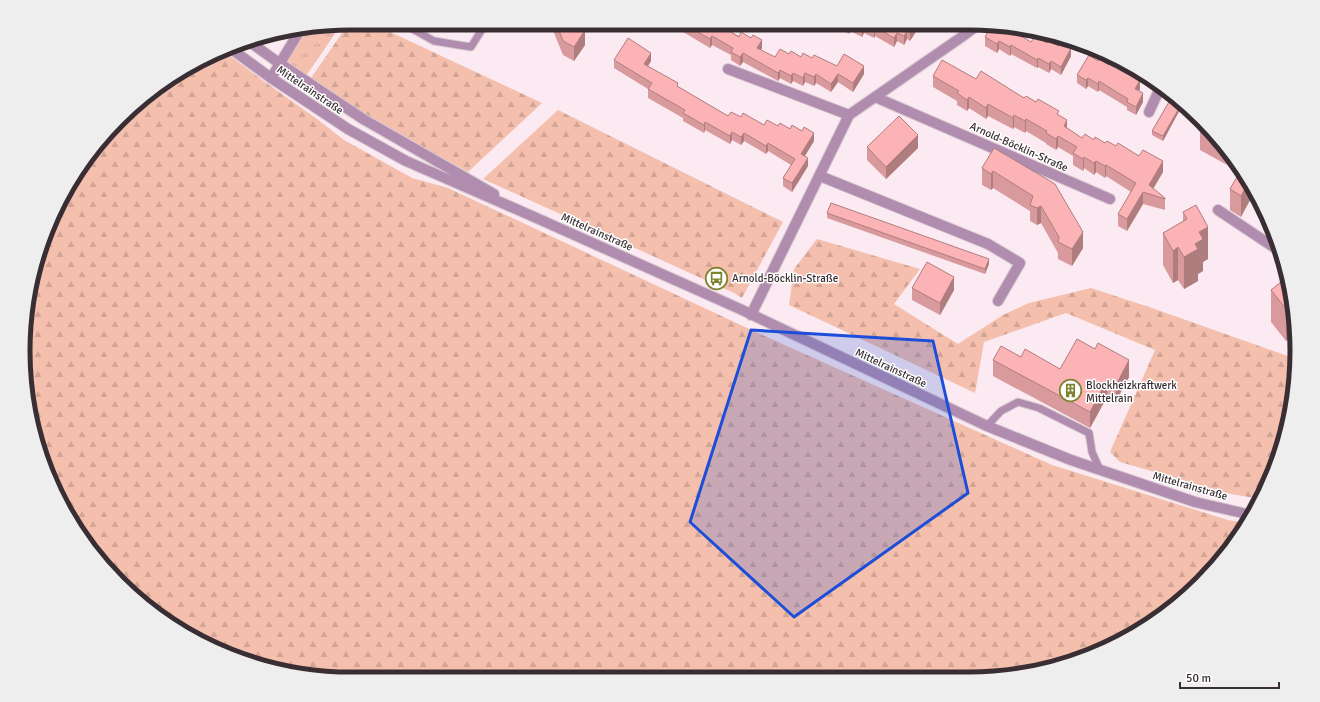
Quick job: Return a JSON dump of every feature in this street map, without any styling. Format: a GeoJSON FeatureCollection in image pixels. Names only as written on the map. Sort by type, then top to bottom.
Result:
{"type":"FeatureCollection","features":[{"type":"Feature","properties":{"kind":"street"},"geometry":{"type":"LineString","coordinates":[[751,315],[849,115],[971,30]]}},
{"type":"Feature","properties":{"kind":"street"},"geometry":{"type":"LineString","coordinates":[[271,78],[297,35]]}},
{"type":"Feature","properties":{"kind":"street","name":"Mittelrainstraße"},"geometry":{"type":"LineString","coordinates":[[254,45],[363,119],[532,216]]}},
{"type":"Feature","properties":{"kind":"street","name":"Mittelrainstraße"},"geometry":{"type":"LineString","coordinates":[[235,52],[271,78],[348,129],[406,161],[751,315],[987,426],[1071,460],[1100,470],[1195,502],[1246,514]]}},
{"type":"Feature","properties":{"kind":"street"},"geometry":{"type":"LineString","coordinates":[[728,69],[849,115]]}},
{"type":"Feature","properties":{"kind":"street"},"geometry":{"type":"LineString","coordinates":[[1148,112],[1159,92]]}},
{"type":"Feature","properties":{"kind":"street","name":"Arnold-Böcklin-Straße"},"geometry":{"type":"LineString","coordinates":[[875,97],[1110,199]]}},
{"type":"Feature","properties":{"kind":"street"},"geometry":{"type":"LineString","coordinates":[[820,176],[988,244],[1020,263],[998,301]]}},
{"type":"Feature","properties":{"kind":"street"},"geometry":{"type":"LineString","coordinates":[[1218,210],[1272,246]]}},
{"type":"Feature","properties":{"kind":"lane"},"geometry":{"type":"LineString","coordinates":[[414,30],[434,41],[472,47],[482,30]]}},
{"type":"Feature","properties":{"kind":"lane"},"geometry":{"type":"LineString","coordinates":[[987,426],[1001,411],[1018,402],[1039,408],[1089,433],[1092,452],[1100,470]]}},
{"type":"Feature","properties":{"kind":"highlighted area"},"geometry":{"type":"Polygon","coordinates":[[[751,330],[933,341],[968,493],[794,617],[690,522],[751,330]]]}},
{"type":"Feature","properties":{"kind":"green space"},"geometry":{"type":"Polygon","coordinates":[[[344,30],[386,30],[542,103],[468,172],[354,109],[311,78],[344,30]]]}},
{"type":"Feature","properties":{"kind":"green space"},"geometry":{"type":"Polygon","coordinates":[[[337,31],[306,76],[285,61],[303,34],[337,31]]]}},
{"type":"Feature","properties":{"kind":"green space"},"geometry":{"type":"Polygon","coordinates":[[[228,54],[344,140],[412,178],[448,188],[745,327],[1052,465],[1228,520],[1240,522],[1210,563],[1196,578],[1164,606],[1130,629],[1092,648],[1032,666],[969,672],[351,672],[288,666],[228,648],[190,629],[173,618],[156,606],[124,578],[96,546],[84,529],[73,512],[54,474],[36,414],[30,351],[36,288],[54,228],[73,190],[96,156],[124,124],[156,96],[190,73],[228,54]]]}},
{"type":"Feature","properties":{"kind":"green space"},"geometry":{"type":"Polygon","coordinates":[[[558,110],[783,222],[742,298],[734,293],[483,179],[558,110]]]}},
{"type":"Feature","properties":{"kind":"green space"},"geometry":{"type":"Polygon","coordinates":[[[817,239],[920,269],[894,304],[958,344],[1003,315],[1029,303],[1091,288],[1290,357],[1284,414],[1266,474],[1254,498],[1231,494],[1120,462],[1110,452],[1155,350],[1066,313],[984,342],[975,393],[789,305],[794,269],[817,239]]]}},
{"type":"Feature","properties":{"kind":"building"},"geometry":{"type":"Polygon","coordinates":[[[559,30],[585,30],[574,47],[563,41],[559,30]]]}},
{"type":"Feature","properties":{"kind":"building"},"geometry":{"type":"Polygon","coordinates":[[[694,30],[727,30],[739,37],[741,32],[751,38],[753,35],[762,40],[757,48],[775,57],[780,49],[789,54],[791,51],[801,57],[803,53],[812,58],[814,55],[837,66],[844,54],[864,66],[853,83],[838,74],[831,84],[816,74],[814,77],[805,73],[803,78],[793,73],[791,76],[780,70],[778,73],[743,53],[740,57],[731,52],[733,48],[712,36],[710,39],[694,30]]]}},
{"type":"Feature","properties":{"kind":"building"},"geometry":{"type":"Polygon","coordinates":[[[880,30],[912,30],[910,33],[907,31],[904,36],[897,33],[894,38],[880,30]]]}},
{"type":"Feature","properties":{"kind":"building"},"geometry":{"type":"Polygon","coordinates":[[[988,31],[1011,33],[1018,34],[1031,42],[1035,37],[1047,43],[1048,40],[1058,46],[1059,43],[1071,48],[1061,67],[1051,61],[1049,64],[1038,58],[1037,60],[1011,45],[1010,47],[999,41],[997,44],[985,37],[988,31]]]}},
{"type":"Feature","properties":{"kind":"building"},"geometry":{"type":"Polygon","coordinates":[[[628,38],[651,53],[644,64],[678,83],[677,86],[728,116],[731,112],[741,117],[743,113],[764,125],[767,120],[778,126],[780,123],[790,129],[792,125],[802,131],[804,127],[814,133],[801,154],[808,158],[792,183],[783,178],[795,159],[768,143],[766,146],[744,133],[741,137],[732,132],[730,136],[705,122],[704,125],[683,113],[685,110],[648,89],[652,83],[614,60],[628,38]]]}},
{"type":"Feature","properties":{"kind":"building"},"geometry":{"type":"Polygon","coordinates":[[[1089,55],[1098,61],[1099,59],[1109,65],[1110,63],[1132,74],[1140,80],[1135,89],[1143,93],[1136,107],[1127,102],[1128,99],[1099,81],[1098,84],[1088,78],[1086,80],[1077,75],[1089,55]]]}},
{"type":"Feature","properties":{"kind":"building"},"geometry":{"type":"Polygon","coordinates":[[[942,60],[976,79],[981,71],[1024,98],[1026,96],[1036,102],[1038,99],[1059,111],[1057,114],[1067,120],[1064,126],[1082,138],[1085,134],[1094,140],[1095,137],[1105,143],[1107,141],[1116,146],[1118,143],[1139,156],[1143,150],[1163,161],[1149,185],[1165,199],[1143,192],[1127,219],[1118,214],[1136,183],[1106,165],[1105,166],[1096,161],[1094,163],[1084,157],[1083,159],[1073,153],[1077,147],[1058,136],[1056,139],[1046,133],[1047,131],[1026,119],[1025,121],[1014,115],[1013,118],[988,104],[986,108],[969,97],[967,100],[957,93],[959,91],[933,76],[942,60]]]}},
{"type":"Feature","properties":{"kind":"building"},"geometry":{"type":"Polygon","coordinates":[[[1170,101],[1179,108],[1163,136],[1152,131],[1170,101]]]}},
{"type":"Feature","properties":{"kind":"building"},"geometry":{"type":"Polygon","coordinates":[[[899,116],[918,135],[886,167],[867,147],[899,116]]]}},
{"type":"Feature","properties":{"kind":"building"},"geometry":{"type":"Polygon","coordinates":[[[994,148],[1055,184],[1083,232],[1072,249],[1058,242],[1059,237],[1041,206],[1037,208],[1030,205],[1033,196],[993,171],[991,174],[982,168],[994,148]]]}},
{"type":"Feature","properties":{"kind":"building"},"geometry":{"type":"Polygon","coordinates":[[[1238,176],[1245,188],[1241,196],[1230,189],[1238,176]]]}},
{"type":"Feature","properties":{"kind":"building"},"geometry":{"type":"Polygon","coordinates":[[[831,203],[989,259],[985,269],[827,213],[831,203]]]}},
{"type":"Feature","properties":{"kind":"building"},"geometry":{"type":"Polygon","coordinates":[[[1196,205],[1208,227],[1199,232],[1203,239],[1195,244],[1198,249],[1184,257],[1178,247],[1173,251],[1163,233],[1187,219],[1183,212],[1196,205]]]}},
{"type":"Feature","properties":{"kind":"building"},"geometry":{"type":"Polygon","coordinates":[[[927,262],[954,277],[940,303],[912,288],[927,262]]]}},
{"type":"Feature","properties":{"kind":"building"},"geometry":{"type":"Polygon","coordinates":[[[1282,281],[1286,309],[1271,290],[1282,281]]]}},
{"type":"Feature","properties":{"kind":"building"},"geometry":{"type":"Polygon","coordinates":[[[1077,339],[1095,349],[1098,343],[1129,360],[1116,385],[1107,380],[1090,412],[993,360],[1001,346],[1021,357],[1025,349],[1060,369],[1077,339]]]}},
{"type":"Feature","properties":{"kind":"place","name":"Arnold-Böcklin-Straße"},"geometry":{"type":"Point","coordinates":[717,278]}},
{"type":"Feature","properties":{"kind":"place","name":"Blockheizkraftwerk Mittelrain"},"geometry":{"type":"Point","coordinates":[1071,391]}}]}
